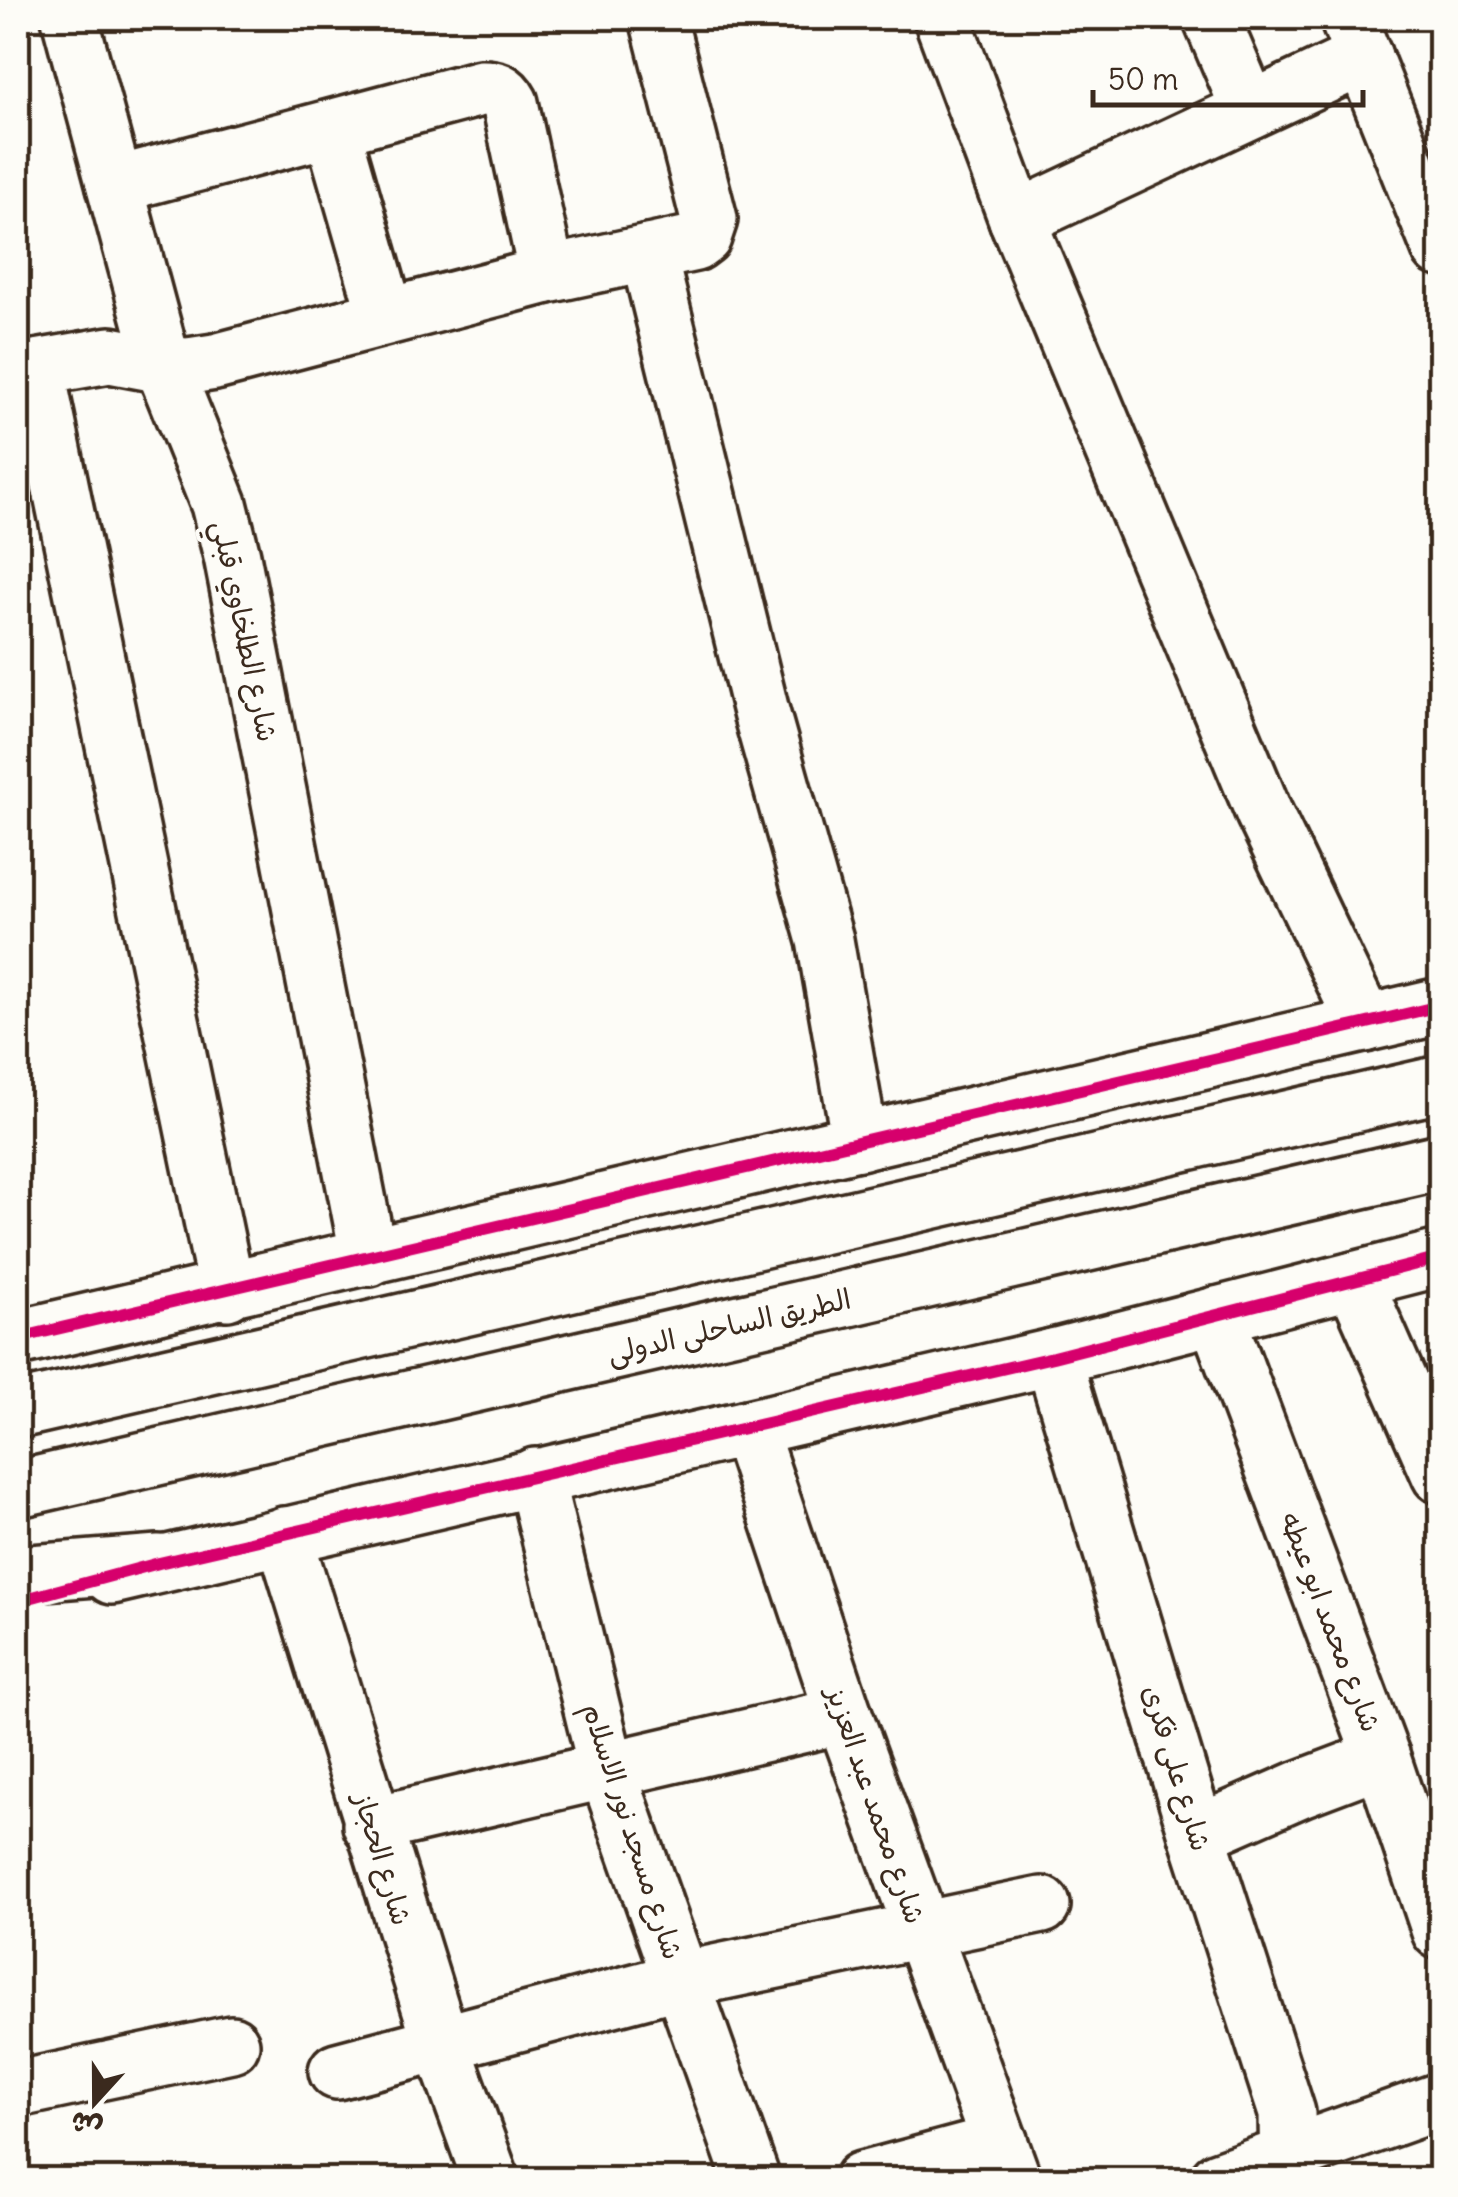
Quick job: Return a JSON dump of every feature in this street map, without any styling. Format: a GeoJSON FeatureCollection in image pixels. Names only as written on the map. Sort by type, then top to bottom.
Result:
{"type":"FeatureCollection","features":[{"type":"Feature","properties":{"kind":"main road","name":"شارع الطلخاوي قبلي"},"geometry":{"type":"LineString","coordinates":[[70,18],[163,365],[219,504],[232,556],[369,1258]]}},
{"type":"Feature","properties":{"kind":"main road"},"geometry":{"type":"LineString","coordinates":[[227,1292],[26,370],[110,354],[163,365],[214,362],[546,275],[695,243],[703,237],[709,218],[658,18]]}},
{"type":"Feature","properties":{"kind":"main road"},"geometry":{"type":"LineString","coordinates":[[942,18],[1017,219],[1264,813],[1364,1024]]}},
{"type":"Feature","properties":{"kind":"main road"},"geometry":{"type":"LineString","coordinates":[[1211,18],[1250,110]]}},
{"type":"Feature","properties":{"kind":"main road"},"geometry":{"type":"LineString","coordinates":[[1017,219],[1250,110],[1356,38],[1440,248]]}},
{"type":"Feature","properties":{"kind":"main road"},"geometry":{"type":"LineString","coordinates":[[115,185],[481,88],[504,93],[510,103],[546,275]]}},
{"type":"Feature","properties":{"kind":"main road"},"geometry":{"type":"LineString","coordinates":[[332,128],[386,316]]}},
{"type":"Feature","properties":{"kind":"main road"},"geometry":{"type":"LineString","coordinates":[[648,253],[756,693],[825,940],[860,1142]]}},
{"type":"Feature","properties":{"kind":"main road"},"geometry":{"type":"LineString","coordinates":[[18,1338],[1440,1006]]}},
{"type":"Feature","properties":{"kind":"main road"},"geometry":{"type":"LineString","coordinates":[[18,1410],[1440,1084]]}},
{"type":"Feature","properties":{"kind":"main road","name":"الطريق الساحلى الدولى"},"geometry":{"type":"LineString","coordinates":[[18,1489],[1440,1162]]}},
{"type":"Feature","properties":{"kind":"main road"},"geometry":{"type":"LineString","coordinates":[[18,1600],[160,1563],[1053,1357],[1440,1258]]}},
{"type":"Feature","properties":{"kind":"main road"},"geometry":{"type":"LineString","coordinates":[[1354,1280],[1440,1474]]}},
{"type":"Feature","properties":{"kind":"main road","name":"شارع محمد ابو عيطه"},"geometry":{"type":"LineString","coordinates":[[1216,1315],[1382,1758],[1429,1861],[1440,1931]]}},
{"type":"Feature","properties":{"kind":"main road","name":"شارع على فكرى"},"geometry":{"type":"LineString","coordinates":[[1053,1357],[1197,1834],[1288,2112],[1287,2167]]}},
{"type":"Feature","properties":{"kind":"main road","name":"شارع محمد عبد العزيز"},"geometry":{"type":"LineString","coordinates":[[748,1428],[844,1714],[1007,2161]]}},
{"type":"Feature","properties":{"kind":"main road","name":"شارع مسجد نور الاسلام"},"geometry":{"type":"LineString","coordinates":[[535,1476],[606,1770],[752,2180]]}},
{"type":"Feature","properties":{"kind":"main road","name":"شارع الحجاز"},"geometry":{"type":"LineString","coordinates":[[284,1535],[371,1825],[441,2042],[491,2180]]}},
{"type":"Feature","properties":{"kind":"main road"},"geometry":{"type":"LineString","coordinates":[[18,1574],[160,1563]]}},
{"type":"Feature","properties":{"kind":"main road"},"geometry":{"type":"LineString","coordinates":[[371,1825],[844,1714]]}},
{"type":"Feature","properties":{"kind":"main road"},"geometry":{"type":"LineString","coordinates":[[1197,1834],[1382,1758]]}},
{"type":"Feature","properties":{"kind":"main road"},"geometry":{"type":"LineString","coordinates":[[337,2071],[681,1980],[1042,1905]]}},
{"type":"Feature","properties":{"kind":"main road"},"geometry":{"type":"LineString","coordinates":[[18,2088],[231,2044]]}},
{"type":"Feature","properties":{"kind":"main road"},"geometry":{"type":"LineString","coordinates":[[1218,2180],[1287,2167],[1440,2101]]}},
{"type":"Feature","properties":{"kind":"main road"},"geometry":{"type":"LineString","coordinates":[[862,2180],[1007,2161]]}},
{"type":"Feature","properties":{"kind":"cycle path"},"geometry":{"type":"LineString","coordinates":[[18,1338],[1440,1006]]}},
{"type":"Feature","properties":{"kind":"cycle path"},"geometry":{"type":"LineString","coordinates":[[18,1601],[159,1563],[1053,1357],[1440,1258]]}}]}
